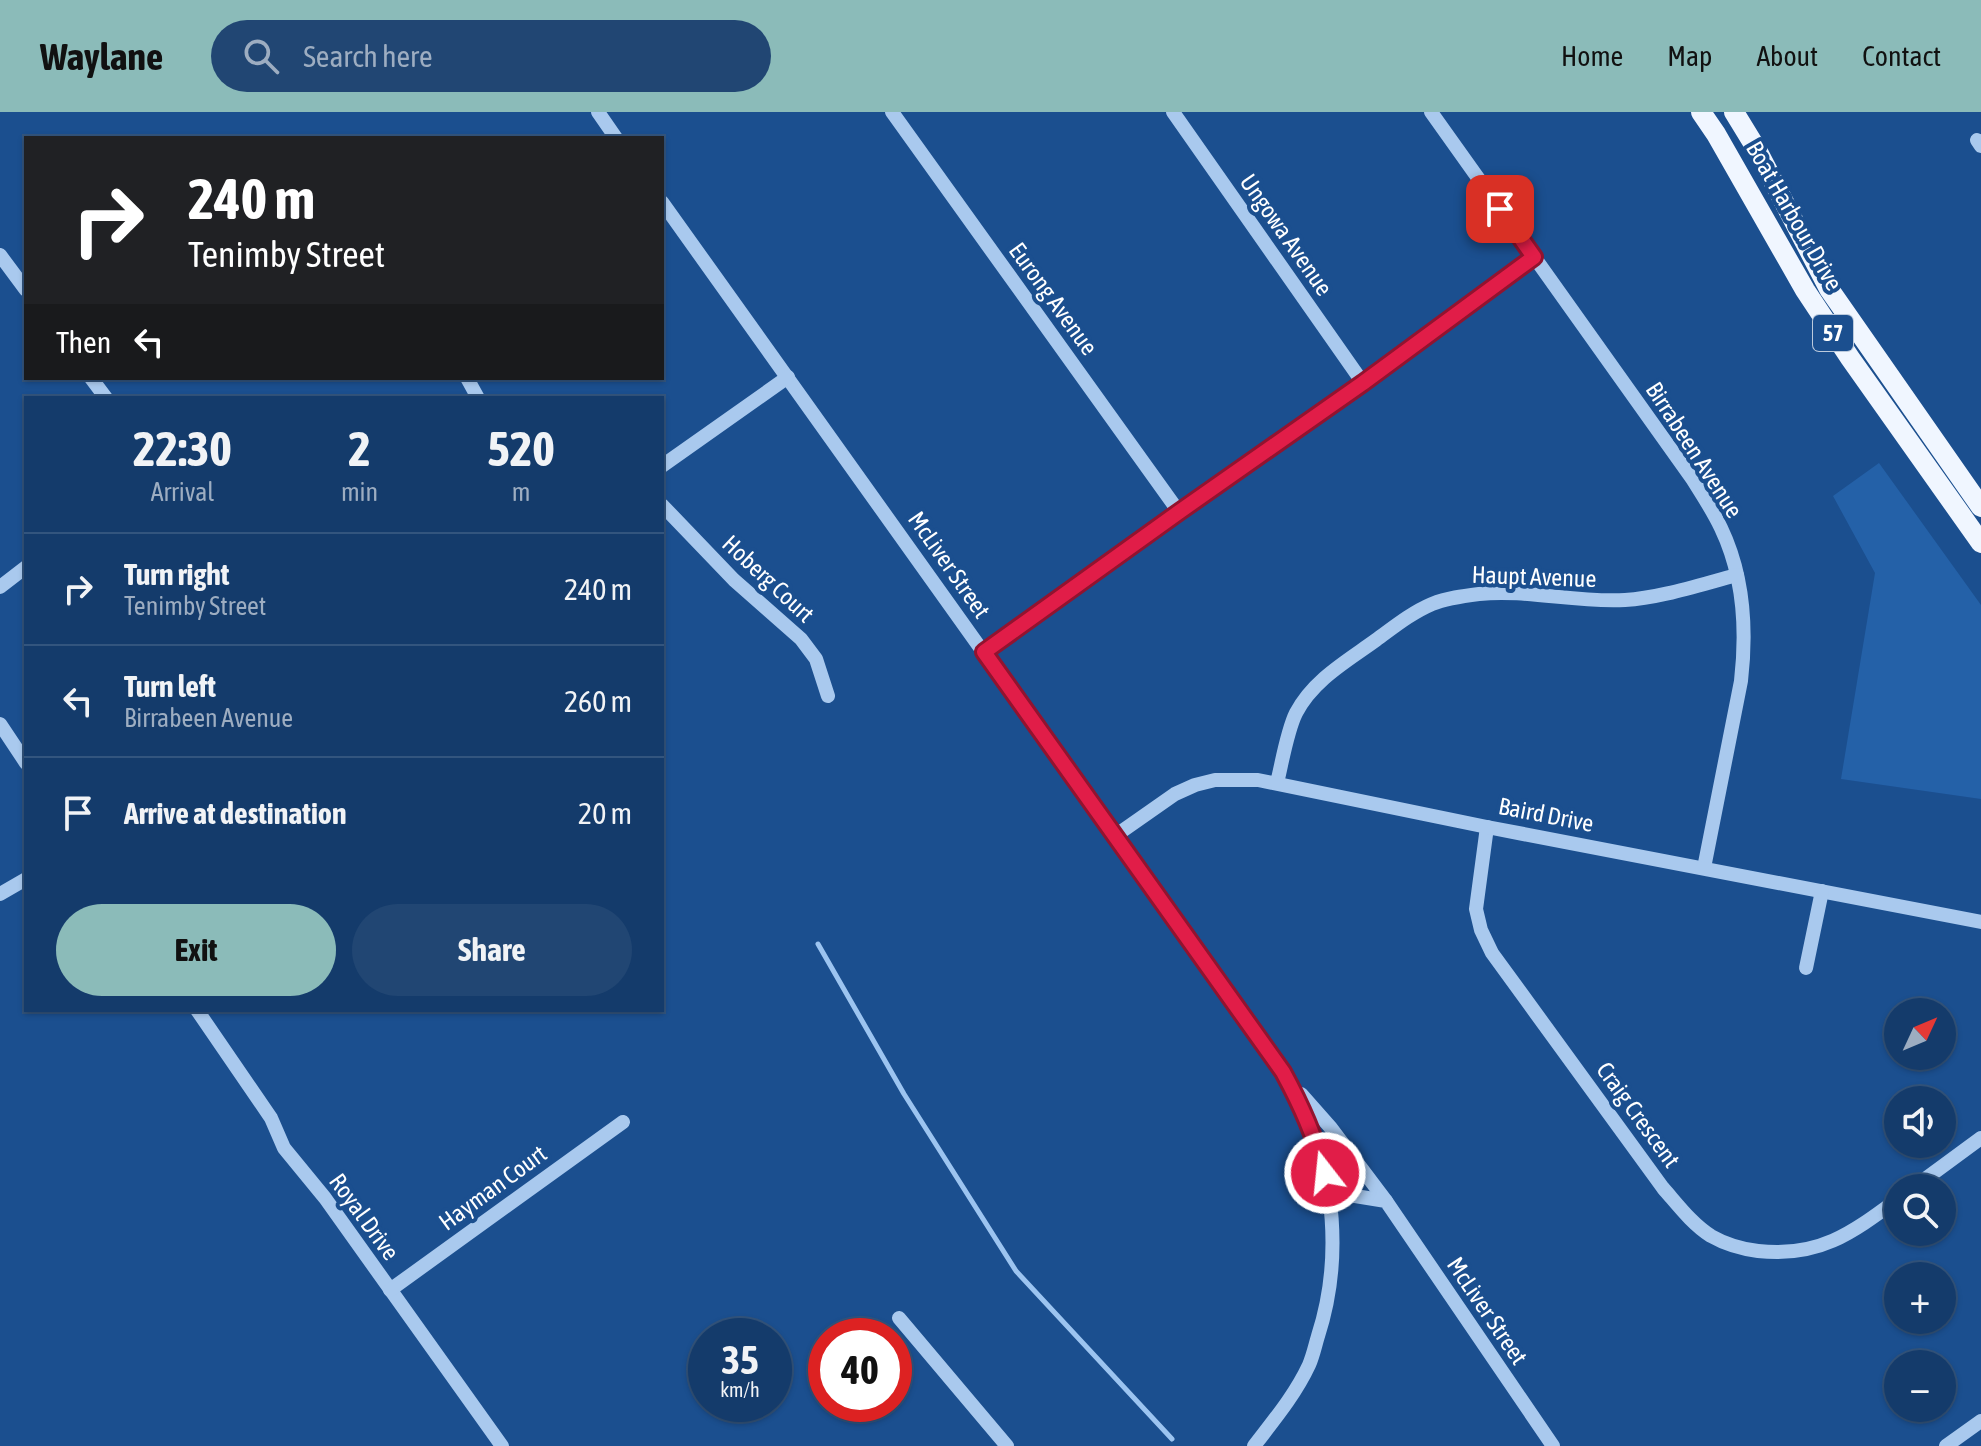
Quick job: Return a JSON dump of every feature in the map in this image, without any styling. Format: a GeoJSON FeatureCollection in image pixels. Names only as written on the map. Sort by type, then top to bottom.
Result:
{"type":"FeatureCollection","features":[{"type":"Feature","properties":{"kind":"main road","name":"Boat Harbour Drive"},"geometry":{"type":"LineString","coordinates":[[1701,112],[1812,301],[1981,543]]}},
{"type":"Feature","properties":{"kind":"main road","name":"Boat Harbour Drive"},"geometry":{"type":"LineString","coordinates":[[1734,112],[1829,289],[1980,503]]}},
{"type":"Feature","properties":{"kind":"street"},"geometry":{"type":"LineString","coordinates":[[598,112],[615,136]]}},
{"type":"Feature","properties":{"kind":"street","name":"Eurong Avenue"},"geometry":{"type":"LineString","coordinates":[[892,112],[1179,512]]}},
{"type":"Feature","properties":{"kind":"street","name":"Ungowa Avenue"},"geometry":{"type":"LineString","coordinates":[[1173,112],[1363,383]]}},
{"type":"Feature","properties":{"kind":"street","name":"Birrabeen Avenue"},"geometry":{"type":"LineString","coordinates":[[1431,112],[1693,480],[1730,548],[1743,603],[1745,629],[1741,681],[1704,868]]}},
{"type":"Feature","properties":{"kind":"street","name":"McLiver Street"},"geometry":{"type":"LineString","coordinates":[[664,205],[1283,1072],[1331,1128],[1386,1201],[1553,1446]]}},
{"type":"Feature","properties":{"kind":"street"},"geometry":{"type":"LineString","coordinates":[[0,255],[24,287]]}},
{"type":"Feature","properties":{"kind":"street"},"geometry":{"type":"LineString","coordinates":[[984,652],[1363,383],[1534,257]]}},
{"type":"Feature","properties":{"kind":"street"},"geometry":{"type":"LineString","coordinates":[[664,465],[788,377]]}},
{"type":"Feature","properties":{"kind":"street","name":"Hoberg Court"},"geometry":{"type":"LineString","coordinates":[[664,507],[734,580],[801,639],[816,659],[828,696]]}},
{"type":"Feature","properties":{"kind":"street"},"geometry":{"type":"LineString","coordinates":[[0,587],[24,569]]}},
{"type":"Feature","properties":{"kind":"street","name":"Haupt Avenue"},"geometry":{"type":"LineString","coordinates":[[1277,783],[1294,716],[1315,686],[1410,615],[1432,605],[1453,597],[1492,593],[1629,600],[1737,575]]}},
{"type":"Feature","properties":{"kind":"street"},"geometry":{"type":"LineString","coordinates":[[0,724],[24,760]]}},
{"type":"Feature","properties":{"kind":"street","name":"Baird Drive"},"geometry":{"type":"LineString","coordinates":[[1115,836],[1175,794],[1195,785],[1236,779],[1277,783],[1487,827],[1981,922]]}},
{"type":"Feature","properties":{"kind":"street","name":"Craig Crescent"},"geometry":{"type":"LineString","coordinates":[[1487,827],[1476,909],[1481,930],[1492,953],[1663,1188],[1695,1223],[1712,1237],[1737,1247],[1791,1253],[1811,1250],[1858,1228],[1884,1209]]}},
{"type":"Feature","properties":{"kind":"street"},"geometry":{"type":"LineString","coordinates":[[0,894],[24,880]]}},
{"type":"Feature","properties":{"kind":"street"},"geometry":{"type":"LineString","coordinates":[[1806,968],[1822,891]]}},
{"type":"Feature","properties":{"kind":"street","name":"Royal Drive"},"geometry":{"type":"LineString","coordinates":[[198,1012],[271,1118],[284,1148],[325,1198],[502,1446]]}},
{"type":"Feature","properties":{"kind":"street","name":"McLiver Street"},"geometry":{"type":"LineString","coordinates":[[1254,1446],[1284,1408],[1310,1364],[1327,1309],[1334,1254],[1325,1173],[1302,1106],[1283,1072]]}},
{"type":"Feature","properties":{"kind":"street","name":"Hayman Court"},"geometry":{"type":"LineString","coordinates":[[390,1290],[623,1122]]}},
{"type":"Feature","properties":{"kind":"street"},"geometry":{"type":"LineString","coordinates":[[1932,1174],[1981,1138]]}},
{"type":"Feature","properties":{"kind":"street"},"geometry":{"type":"LineString","coordinates":[[1329,1195],[1386,1201]]}},
{"type":"Feature","properties":{"kind":"street"},"geometry":{"type":"LineString","coordinates":[[912,1333],[1007,1446]]}},
{"type":"Feature","properties":{"kind":"street"},"geometry":{"type":"LineString","coordinates":[[1946,1446],[1981,1421]]}},
{"type":"Feature","properties":{"kind":"shaded area"},"geometry":{"type":"Polygon","coordinates":[[[1879,463],[1981,605],[1981,799],[1841,779],[1875,573],[1833,496],[1879,463]]]}},
{"type":"Feature","properties":{"kind":"waterway"},"geometry":{"type":"LineString","coordinates":[[818,944],[904,1094],[1016,1271],[1172,1439]]}},
{"type":"Feature","properties":{"kind":"route"},"geometry":{"type":"LineString","coordinates":[[1325,1173],[1302,1106],[1283,1072],[984,652],[1363,383],[1534,257],[1500,209]]}}]}
